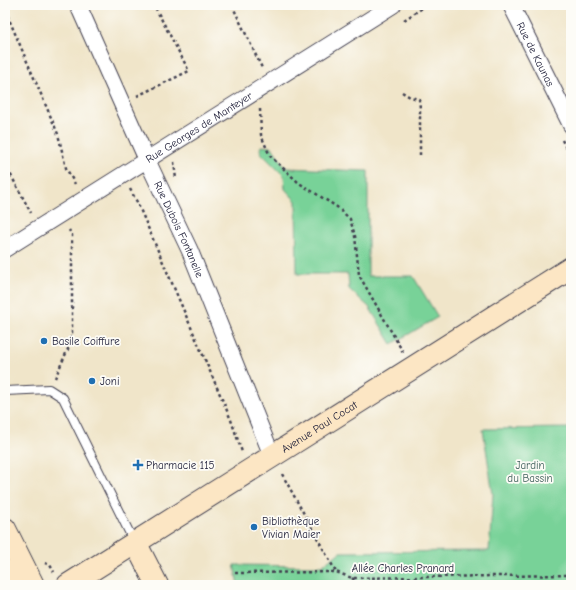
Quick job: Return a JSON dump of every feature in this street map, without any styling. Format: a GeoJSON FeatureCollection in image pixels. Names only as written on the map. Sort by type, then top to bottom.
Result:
{"type":"FeatureCollection","features":[{"type":"Feature","properties":{"kind":"street","name":"Rue Dubois Fontanelle"},"geometry":{"type":"LineString","coordinates":[[78,5],[190,252],[272,456]]}},
{"type":"Feature","properties":{"kind":"street","name":"Rue Georges de Manteyer"},"geometry":{"type":"LineString","coordinates":[[5,249],[393,5]]}},
{"type":"Feature","properties":{"kind":"street","name":"Rue de Kaunas"},"geometry":{"type":"LineString","coordinates":[[511,5],[571,125]]}},
{"type":"Feature","properties":{"kind":"street","name":"Avenue Paul Cocat"},"geometry":{"type":"LineString","coordinates":[[68,585],[136,544],[151,532],[571,268]]}},
{"type":"Feature","properties":{"kind":"street"},"geometry":{"type":"LineString","coordinates":[[5,529],[33,585]]}},
{"type":"Feature","properties":{"kind":"street"},"geometry":{"type":"LineString","coordinates":[[136,544],[157,585]]}},
{"type":"Feature","properties":{"kind":"street"},"geometry":{"type":"LineString","coordinates":[[5,571],[12,585]]}},
{"type":"Feature","properties":{"kind":"lane"},"geometry":{"type":"LineString","coordinates":[[5,391],[49,389],[64,398],[136,544]]}},
{"type":"Feature","properties":{"kind":"path"},"geometry":{"type":"LineString","coordinates":[[5,6],[9,5]]}},
{"type":"Feature","properties":{"kind":"path"},"geometry":{"type":"LineString","coordinates":[[232,5],[269,83],[259,106],[261,135],[270,156],[299,183],[337,207],[350,219],[355,236],[360,275],[413,368]]}},
{"type":"Feature","properties":{"kind":"path"},"geometry":{"type":"LineString","coordinates":[[137,96],[189,71],[156,9]]}},
{"type":"Feature","properties":{"kind":"path"},"geometry":{"type":"LineString","coordinates":[[5,10],[58,134],[66,168],[75,184]]}},
{"type":"Feature","properties":{"kind":"path"},"geometry":{"type":"LineString","coordinates":[[402,92],[410,98],[419,99],[420,155]]}},
{"type":"Feature","properties":{"kind":"path"},"geometry":{"type":"LineString","coordinates":[[5,164],[40,227]]}},
{"type":"Feature","properties":{"kind":"path"},"geometry":{"type":"LineString","coordinates":[[122,176],[140,210],[231,420],[242,452]]}},
{"type":"Feature","properties":{"kind":"path"},"geometry":{"type":"LineString","coordinates":[[49,389],[68,349],[72,333],[72,235],[68,229]]}},
{"type":"Feature","properties":{"kind":"path"},"geometry":{"type":"LineString","coordinates":[[272,456],[336,572]]}},
{"type":"Feature","properties":{"kind":"path","name":"Allée Charles Pranard"},"geometry":{"type":"LineString","coordinates":[[235,573],[336,572],[352,578],[571,575]]}},
{"type":"Feature","properties":{"kind":"path"},"geometry":{"type":"LineString","coordinates":[[352,578],[360,585]]}},
{"type":"Feature","properties":{"kind":"green space"},"geometry":{"type":"Polygon","coordinates":[[[261,146],[272,147],[286,168],[368,171],[368,276],[413,276],[438,317],[392,344],[369,307],[349,289],[348,274],[297,274],[296,201],[285,189],[284,176],[261,153],[261,146]]]}},
{"type":"Feature","properties":{"kind":"green space","name":"Jardin du Bassin"},"geometry":{"type":"Polygon","coordinates":[[[571,428],[571,585],[238,585],[234,565],[322,566],[340,552],[489,551],[493,494],[483,429],[571,428]]]}},
{"type":"Feature","properties":{"kind":"place","name":"Basile Coiffure"},"geometry":{"type":"Point","coordinates":[44,341]}},
{"type":"Feature","properties":{"kind":"place","name":"Joni"},"geometry":{"type":"Point","coordinates":[92,381]}},
{"type":"Feature","properties":{"kind":"place","name":"Pharmacie 115"},"geometry":{"type":"Point","coordinates":[138,465]}},
{"type":"Feature","properties":{"kind":"place","name":"Bibliothèque Vivian Maier"},"geometry":{"type":"Point","coordinates":[254,527]}}]}
